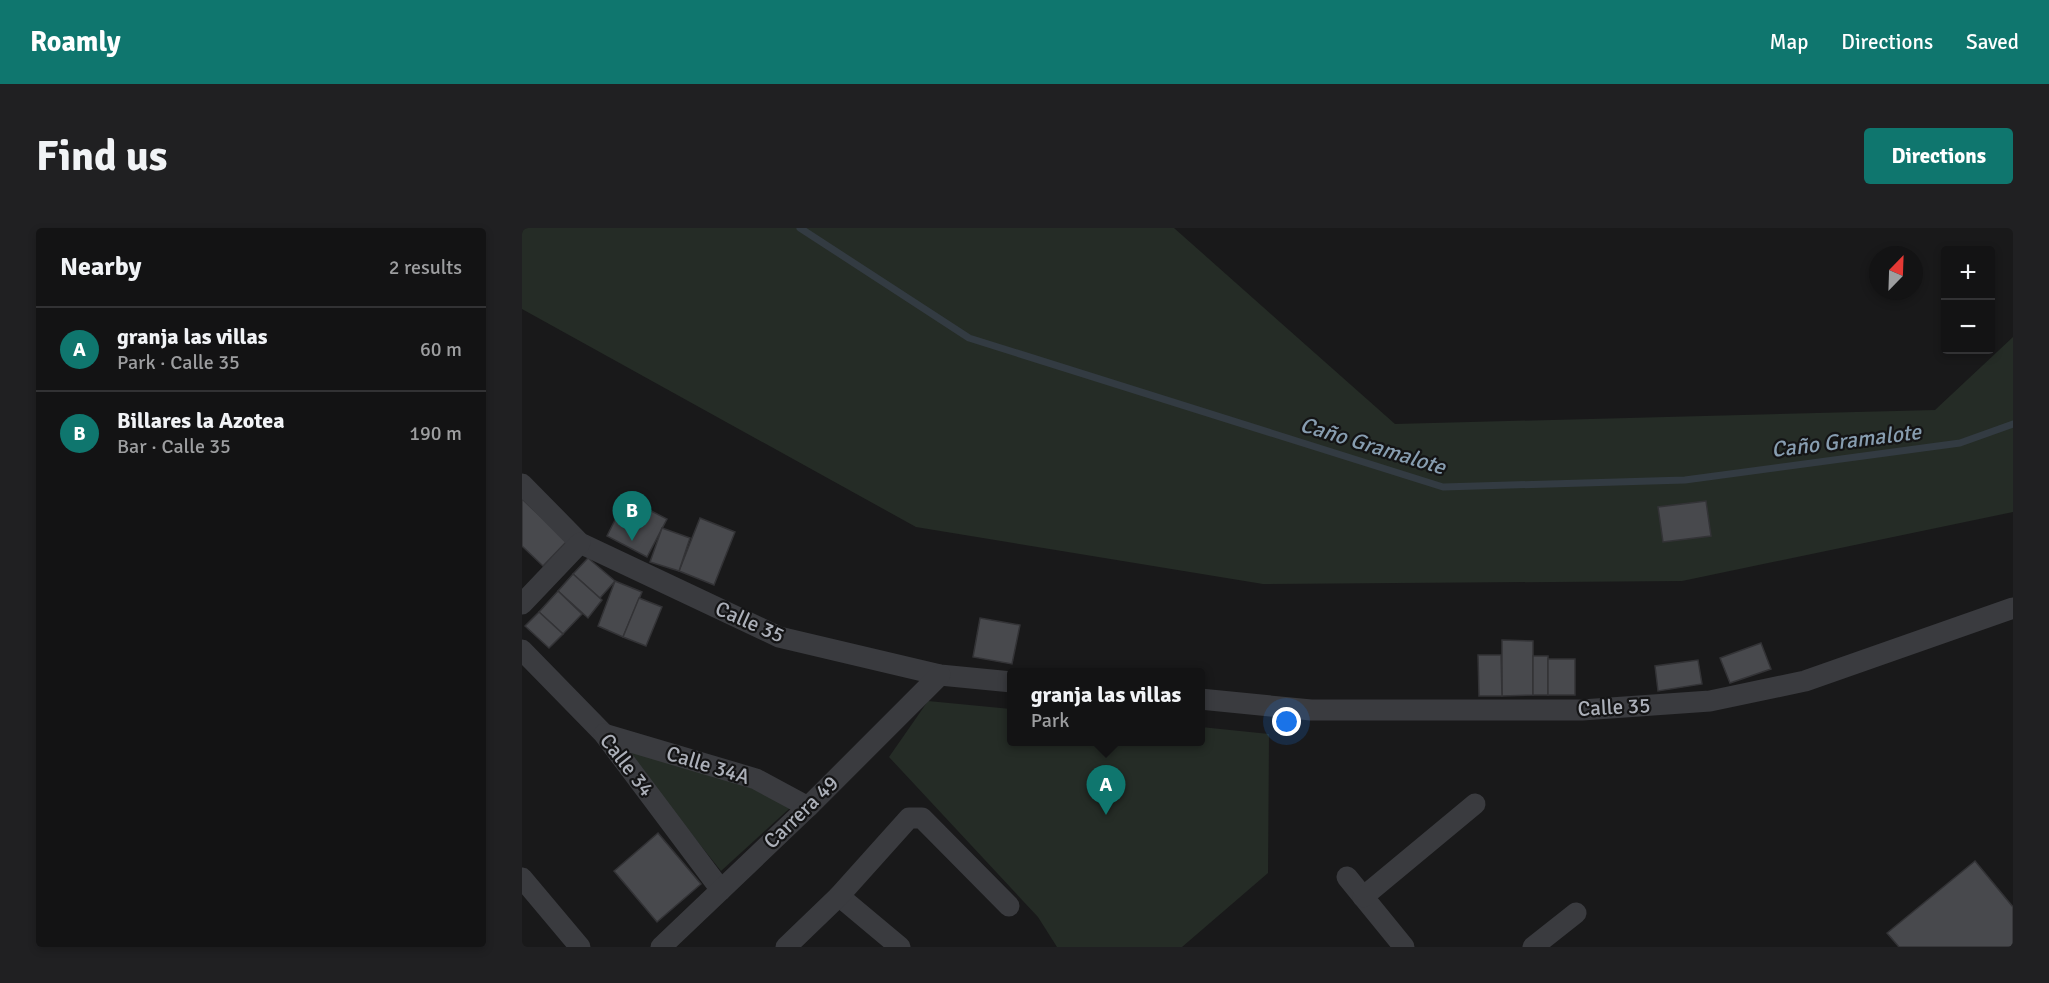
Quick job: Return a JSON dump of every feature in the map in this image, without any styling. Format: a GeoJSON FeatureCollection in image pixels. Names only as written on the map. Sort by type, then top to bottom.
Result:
{"type":"FeatureCollection","features":[{"type":"Feature","properties":{"kind":"street","name":"Calle 35"},"geometry":{"type":"LineString","coordinates":[[522,483],[580,543],[779,638],[940,675],[1007,682]]}},
{"type":"Feature","properties":{"kind":"street"},"geometry":{"type":"LineString","coordinates":[[522,604],[580,543]]}},
{"type":"Feature","properties":{"kind":"street","name":"Calle 35"},"geometry":{"type":"LineString","coordinates":[[1205,699],[1323,710],[1582,710],[1710,701],[1814,679],[2013,608]]}},
{"type":"Feature","properties":{"kind":"street","name":"Calle 34"},"geometry":{"type":"LineString","coordinates":[[522,650],[604,734],[721,890]]}},
{"type":"Feature","properties":{"kind":"street","name":"Carrera 49"},"geometry":{"type":"LineString","coordinates":[[661,947],[808,807],[940,675]]}},
{"type":"Feature","properties":{"kind":"street","name":"Calle 34A"},"geometry":{"type":"LineString","coordinates":[[604,734],[756,778],[808,807]]}},
{"type":"Feature","properties":{"kind":"street"},"geometry":{"type":"LineString","coordinates":[[1363,897],[1475,804]]}},
{"type":"Feature","properties":{"kind":"street"},"geometry":{"type":"LineString","coordinates":[[786,947],[839,896],[909,818],[922,818],[1009,906]]}},
{"type":"Feature","properties":{"kind":"street"},"geometry":{"type":"LineString","coordinates":[[1347,877],[1404,947]]}},
{"type":"Feature","properties":{"kind":"street"},"geometry":{"type":"LineString","coordinates":[[522,878],[580,947]]}},
{"type":"Feature","properties":{"kind":"street"},"geometry":{"type":"LineString","coordinates":[[839,896],[900,947]]}},
{"type":"Feature","properties":{"kind":"street"},"geometry":{"type":"LineString","coordinates":[[1533,947],[1576,913]]}},
{"type":"Feature","properties":{"kind":"shaded area"},"geometry":{"type":"Polygon","coordinates":[[[522,228],[1174,228],[1395,424],[1935,410],[2013,337],[2013,512],[1682,581],[1263,584],[916,527],[522,309],[522,228]]]}},
{"type":"Feature","properties":{"kind":"shaded area"},"geometry":{"type":"Polygon","coordinates":[[[928,701],[1007,709],[1007,746],[1205,746],[1205,727],[1269,734],[1268,873],[1182,947],[1057,947],[1038,917],[889,757],[928,701]]]}},
{"type":"Feature","properties":{"kind":"shaded area"},"geometry":{"type":"Polygon","coordinates":[[[623,748],[750,785],[790,808],[721,871],[623,748]]]}},
{"type":"Feature","properties":{"kind":"building"},"geometry":{"type":"Polygon","coordinates":[[[626,498],[667,519],[647,557],[607,536],[626,498]]]}},
{"type":"Feature","properties":{"kind":"building"},"geometry":{"type":"Polygon","coordinates":[[[522,499],[567,541],[543,566],[522,546],[522,499]]]}},
{"type":"Feature","properties":{"kind":"building"},"geometry":{"type":"Polygon","coordinates":[[[1706,501],[1711,536],[1663,542],[1658,507],[1706,501]]]}},
{"type":"Feature","properties":{"kind":"building"},"geometry":{"type":"Polygon","coordinates":[[[700,518],[735,532],[714,585],[679,571],[700,518]]]}},
{"type":"Feature","properties":{"kind":"building"},"geometry":{"type":"Polygon","coordinates":[[[662,528],[690,538],[679,571],[650,562],[662,528]]]}},
{"type":"Feature","properties":{"kind":"building"},"geometry":{"type":"Polygon","coordinates":[[[588,558],[615,581],[600,598],[573,574],[588,558]]]}},
{"type":"Feature","properties":{"kind":"building"},"geometry":{"type":"Polygon","coordinates":[[[573,574],[602,600],[588,618],[558,591],[573,574]]]}},
{"type":"Feature","properties":{"kind":"building"},"geometry":{"type":"Polygon","coordinates":[[[615,581],[642,592],[623,637],[598,626],[615,581]]]}},
{"type":"Feature","properties":{"kind":"building"},"geometry":{"type":"Polygon","coordinates":[[[558,591],[582,614],[563,634],[539,612],[558,591]]]}},
{"type":"Feature","properties":{"kind":"building"},"geometry":{"type":"Polygon","coordinates":[[[639,598],[662,607],[646,646],[623,637],[639,598]]]}},
{"type":"Feature","properties":{"kind":"building"},"geometry":{"type":"Polygon","coordinates":[[[539,612],[563,634],[549,648],[525,626],[539,612]]]}},
{"type":"Feature","properties":{"kind":"building"},"geometry":{"type":"Polygon","coordinates":[[[980,618],[1020,625],[1012,664],[973,657],[980,618]]]}},
{"type":"Feature","properties":{"kind":"building"},"geometry":{"type":"Polygon","coordinates":[[[1502,640],[1533,641],[1533,695],[1502,696],[1502,640]]]}},
{"type":"Feature","properties":{"kind":"building"},"geometry":{"type":"Polygon","coordinates":[[[1761,643],[1771,669],[1730,683],[1720,658],[1761,643]]]}},
{"type":"Feature","properties":{"kind":"building"},"geometry":{"type":"Polygon","coordinates":[[[1478,655],[1501,655],[1502,696],[1479,696],[1478,655]]]}},
{"type":"Feature","properties":{"kind":"building"},"geometry":{"type":"Polygon","coordinates":[[[1533,656],[1548,656],[1548,695],[1533,695],[1533,656]]]}},
{"type":"Feature","properties":{"kind":"building"},"geometry":{"type":"Polygon","coordinates":[[[1548,659],[1575,659],[1575,695],[1548,695],[1548,659]]]}},
{"type":"Feature","properties":{"kind":"building"},"geometry":{"type":"Polygon","coordinates":[[[1698,660],[1702,684],[1658,691],[1655,666],[1698,660]]]}},
{"type":"Feature","properties":{"kind":"building"},"geometry":{"type":"Polygon","coordinates":[[[658,833],[701,884],[657,922],[614,871],[658,833]]]}},
{"type":"Feature","properties":{"kind":"building"},"geometry":{"type":"Polygon","coordinates":[[[1975,861],[2013,907],[2013,947],[1899,947],[1887,933],[1975,861]]]}},
{"type":"Feature","properties":{"kind":"waterway","name":"Caño Gramalote"},"geometry":{"type":"LineString","coordinates":[[800,228],[969,338],[1443,487],[1685,480],[1960,443],[2013,424]]}},
{"type":"Feature","properties":{"kind":"place","name":"Billares la Azotea"},"geometry":{"type":"Point","coordinates":[632,541]}},
{"type":"Feature","properties":{"kind":"place","name":"granja las villas"},"geometry":{"type":"Point","coordinates":[1106,815]}}]}
